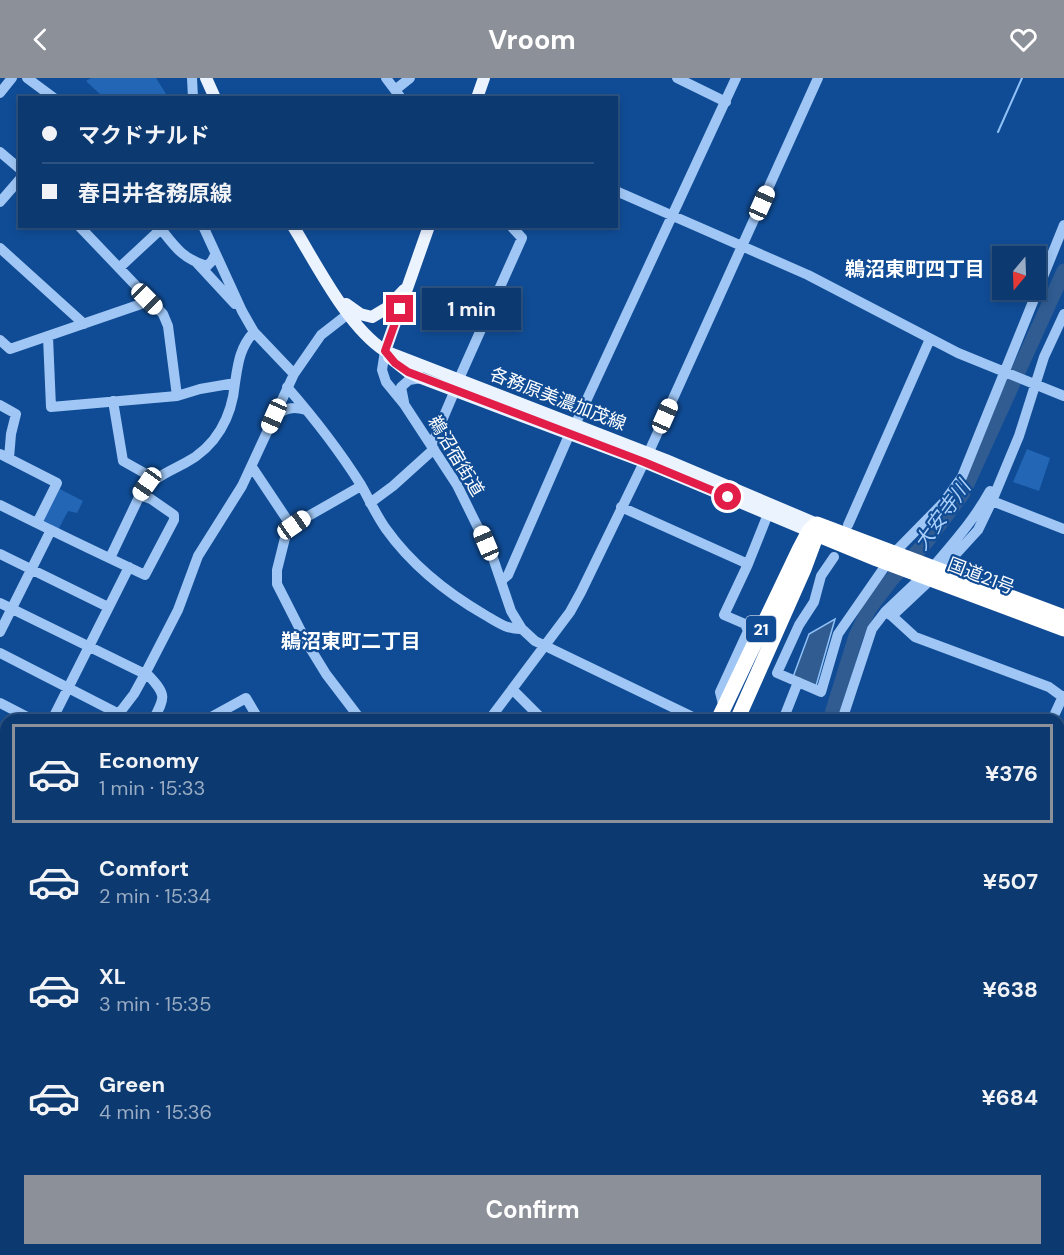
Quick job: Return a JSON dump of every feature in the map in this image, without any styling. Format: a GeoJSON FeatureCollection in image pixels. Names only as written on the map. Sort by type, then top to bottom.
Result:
{"type":"FeatureCollection","features":[{"type":"Feature","properties":{"kind":"highway","name":"国道21号"},"geometry":{"type":"LineString","coordinates":[[814,530],[891,559],[1064,617]]}},
{"type":"Feature","properties":{"kind":"highway","name":"21"},"geometry":{"type":"LineString","coordinates":[[740,714],[804,569],[814,530]]}},
{"type":"Feature","properties":{"kind":"highway","name":"21"},"geometry":{"type":"LineString","coordinates":[[721,714],[814,530]]}},
{"type":"Feature","properties":{"kind":"highway"},"geometry":{"type":"LineString","coordinates":[[804,569],[818,554],[827,550],[867,559],[891,559]]}},
{"type":"Feature","properties":{"kind":"highway","name":"国道21号"},"geometry":{"type":"LineString","coordinates":[[929,572],[1064,628]]}},
{"type":"Feature","properties":{"kind":"main road"},"geometry":{"type":"LineString","coordinates":[[206,78],[214,96]]}},
{"type":"Feature","properties":{"kind":"main road"},"geometry":{"type":"LineString","coordinates":[[478,96],[484,78]]}},
{"type":"Feature","properties":{"kind":"main road","name":"各務原美濃加茂線"},"geometry":{"type":"LineString","coordinates":[[293,228],[348,314],[367,337],[385,351],[457,386],[646,458],[814,530]]}},
{"type":"Feature","properties":{"kind":"main road"},"geometry":{"type":"LineString","coordinates":[[385,351],[428,228]]}},
{"type":"Feature","properties":{"kind":"main road"},"geometry":{"type":"LineString","coordinates":[[334,293],[352,310],[372,317],[387,308],[407,287]]}},
{"type":"Feature","properties":{"kind":"main road","name":"各務原美濃加茂線"},"geometry":{"type":"LineString","coordinates":[[385,351],[395,363],[408,372],[421,378],[457,386]]}},
{"type":"Feature","properties":{"kind":"main road","name":"各務原美濃加茂線"},"geometry":{"type":"LineString","coordinates":[[646,458],[768,514],[814,530]]}},
{"type":"Feature","properties":{"kind":"street"},"geometry":{"type":"LineString","coordinates":[[0,93],[12,78]]}},
{"type":"Feature","properties":{"kind":"street"},"geometry":{"type":"LineString","coordinates":[[27,78],[51,96]]}},
{"type":"Feature","properties":{"kind":"street"},"geometry":{"type":"LineString","coordinates":[[192,78],[193,96]]}},
{"type":"Feature","properties":{"kind":"street"},"geometry":{"type":"LineString","coordinates":[[386,78],[398,94],[410,78]]}},
{"type":"Feature","properties":{"kind":"street"},"geometry":{"type":"LineString","coordinates":[[677,78],[726,102]]}},
{"type":"Feature","properties":{"kind":"street"},"geometry":{"type":"LineString","coordinates":[[501,581],[508,575],[736,78]]}},
{"type":"Feature","properties":{"kind":"street"},"geometry":{"type":"LineString","coordinates":[[493,714],[570,612],[646,458],[818,78]]}},
{"type":"Feature","properties":{"kind":"street"},"geometry":{"type":"LineString","coordinates":[[0,152],[18,167]]}},
{"type":"Feature","properties":{"kind":"street"},"geometry":{"type":"LineString","coordinates":[[0,202],[18,181]]}},
{"type":"Feature","properties":{"kind":"street"},"geometry":{"type":"LineString","coordinates":[[618,192],[824,282],[930,339],[1007,374],[1064,396]]}},
{"type":"Feature","properties":{"kind":"street"},"geometry":{"type":"LineString","coordinates":[[834,557],[821,576],[814,602],[777,673],[821,692],[838,634],[891,559],[944,502],[963,477],[1007,374],[1064,225]]}},
{"type":"Feature","properties":{"kind":"street"},"geometry":{"type":"LineString","coordinates":[[81,228],[162,314],[168,326],[177,396]]}},
{"type":"Feature","properties":{"kind":"street"},"geometry":{"type":"LineString","coordinates":[[119,268],[161,228],[178,252],[223,283]]}},
{"type":"Feature","properties":{"kind":"street"},"geometry":{"type":"LineString","coordinates":[[204,228],[223,283],[254,332],[294,374]]}},
{"type":"Feature","properties":{"kind":"street"},"geometry":{"type":"LineString","coordinates":[[370,503],[393,486],[433,446],[522,238],[513,228]]}},
{"type":"Feature","properties":{"kind":"street"},"geometry":{"type":"LineString","coordinates":[[0,248],[84,324]]}},
{"type":"Feature","properties":{"kind":"street"},"geometry":{"type":"LineString","coordinates":[[196,263],[207,266],[215,255]]}},
{"type":"Feature","properties":{"kind":"street"},"geometry":{"type":"LineString","coordinates":[[0,340],[10,349],[144,303],[147,299]]}},
{"type":"Feature","properties":{"kind":"street"},"geometry":{"type":"LineString","coordinates":[[118,714],[146,674],[178,610],[198,556],[242,486],[294,374],[321,335],[348,314]]}},
{"type":"Feature","properties":{"kind":"street"},"geometry":{"type":"LineString","coordinates":[[929,572],[978,530],[1019,436],[1033,384],[1064,314]]}},
{"type":"Feature","properties":{"kind":"street"},"geometry":{"type":"LineString","coordinates":[[110,558],[147,484],[202,453],[217,436],[234,399],[238,360],[245,342],[254,332]]}},
{"type":"Feature","properties":{"kind":"street"},"geometry":{"type":"LineString","coordinates":[[48,337],[51,407],[177,396],[200,389],[235,383]]}},
{"type":"Feature","properties":{"kind":"street"},"geometry":{"type":"LineString","coordinates":[[848,525],[930,339]]}},
{"type":"Feature","properties":{"kind":"street","name":"鵜沼宿街道"},"geometry":{"type":"LineString","coordinates":[[385,351],[382,373],[386,382],[433,446],[457,485],[474,516],[511,611],[522,629],[535,641],[687,714]]}},
{"type":"Feature","properties":{"kind":"street"},"geometry":{"type":"LineString","coordinates":[[404,404],[401,387],[409,380],[421,378]]}},
{"type":"Feature","properties":{"kind":"street"},"geometry":{"type":"LineString","coordinates":[[287,387],[324,430],[386,528],[432,579],[463,603],[503,626],[515,630],[522,629]]}},
{"type":"Feature","properties":{"kind":"street"},"geometry":{"type":"LineString","coordinates":[[844,714],[872,628],[889,614],[929,572],[977,513],[989,492],[1024,407],[1030,400]]}},
{"type":"Feature","properties":{"kind":"street"},"geometry":{"type":"LineString","coordinates":[[113,401],[123,461],[154,479]]}},
{"type":"Feature","properties":{"kind":"street"},"geometry":{"type":"LineString","coordinates":[[0,405],[16,414],[4,456],[57,483],[37,524]]}},
{"type":"Feature","properties":{"kind":"street"},"geometry":{"type":"LineString","coordinates":[[274,416],[285,408],[296,407],[307,410]]}},
{"type":"Feature","properties":{"kind":"street"},"geometry":{"type":"LineString","coordinates":[[252,467],[292,527]]}},
{"type":"Feature","properties":{"kind":"street"},"geometry":{"type":"LineString","coordinates":[[357,714],[321,666],[277,584],[280,551],[286,534],[292,527],[361,486]]}},
{"type":"Feature","properties":{"kind":"street"},"geometry":{"type":"LineString","coordinates":[[0,505],[145,574],[174,520],[174,515],[151,499],[140,495]]}},
{"type":"Feature","properties":{"kind":"street"},"geometry":{"type":"LineString","coordinates":[[992,501],[1064,529]]}},
{"type":"Feature","properties":{"kind":"street"},"geometry":{"type":"LineString","coordinates":[[621,507],[748,564]]}},
{"type":"Feature","properties":{"kind":"street"},"geometry":{"type":"LineString","coordinates":[[721,714],[720,692],[748,631],[745,624],[724,615],[768,514]]}},
{"type":"Feature","properties":{"kind":"street"},"geometry":{"type":"LineString","coordinates":[[0,632],[51,531]]}},
{"type":"Feature","properties":{"kind":"street"},"geometry":{"type":"LineString","coordinates":[[0,554],[108,607]]}},
{"type":"Feature","properties":{"kind":"street"},"geometry":{"type":"LineString","coordinates":[[55,714],[129,567]]}},
{"type":"Feature","properties":{"kind":"street"},"geometry":{"type":"LineString","coordinates":[[0,603],[146,674],[162,689],[164,696],[156,714]]}},
{"type":"Feature","properties":{"kind":"street"},"geometry":{"type":"LineString","coordinates":[[889,614],[915,637],[1049,687],[1063,697],[1055,714]]}},
{"type":"Feature","properties":{"kind":"street"},"geometry":{"type":"LineString","coordinates":[[0,653],[70,687],[111,714]]}},
{"type":"Feature","properties":{"kind":"street"},"geometry":{"type":"LineString","coordinates":[[785,714],[798,682]]}},
{"type":"Feature","properties":{"kind":"street"},"geometry":{"type":"LineString","coordinates":[[512,689],[537,714]]}},
{"type":"Feature","properties":{"kind":"street"},"geometry":{"type":"LineString","coordinates":[[217,714],[246,698],[255,714]]}},
{"type":"Feature","properties":{"kind":"street"},"geometry":{"type":"LineString","coordinates":[[0,702],[21,714]]}},
{"type":"Feature","properties":{"kind":"shaded area"},"geometry":{"type":"Polygon","coordinates":[[[91,78],[156,78],[167,96],[102,96],[86,81],[91,78]]]}},
{"type":"Feature","properties":{"kind":"shaded area"},"geometry":{"type":"Polygon","coordinates":[[[1027,449],[1050,458],[1039,491],[1013,482],[1027,449]]]}},
{"type":"Feature","properties":{"kind":"shaded area"},"geometry":{"type":"Polygon","coordinates":[[[58,488],[83,501],[77,513],[68,511],[58,530],[40,522],[58,488]]]}},
{"type":"Feature","properties":{"kind":"shaded area"},"geometry":{"type":"Polygon","coordinates":[[[835,619],[816,686],[793,677],[809,634],[835,619]]]}},
{"type":"Feature","properties":{"kind":"waterway"},"geometry":{"type":"LineString","coordinates":[[998,132],[1022,78]]}},
{"type":"Feature","properties":{"kind":"waterway","name":"大安寺川"},"geometry":{"type":"LineString","coordinates":[[832,714],[856,636],[869,609],[891,580],[927,541],[963,493],[1064,271]]}},
{"type":"Feature","properties":{"kind":"district","name":"鵜沼東町四丁目"},"geometry":{"type":"Point","coordinates":[915,269]}},
{"type":"Feature","properties":{"kind":"district","name":"鵜沼東町二丁目"},"geometry":{"type":"Point","coordinates":[351,641]}},
{"type":"Feature","properties":{"kind":"route"},"geometry":{"type":"LineString","coordinates":[[400,309],[385,351],[395,363],[408,372],[644,462],[728,497]]}}]}
